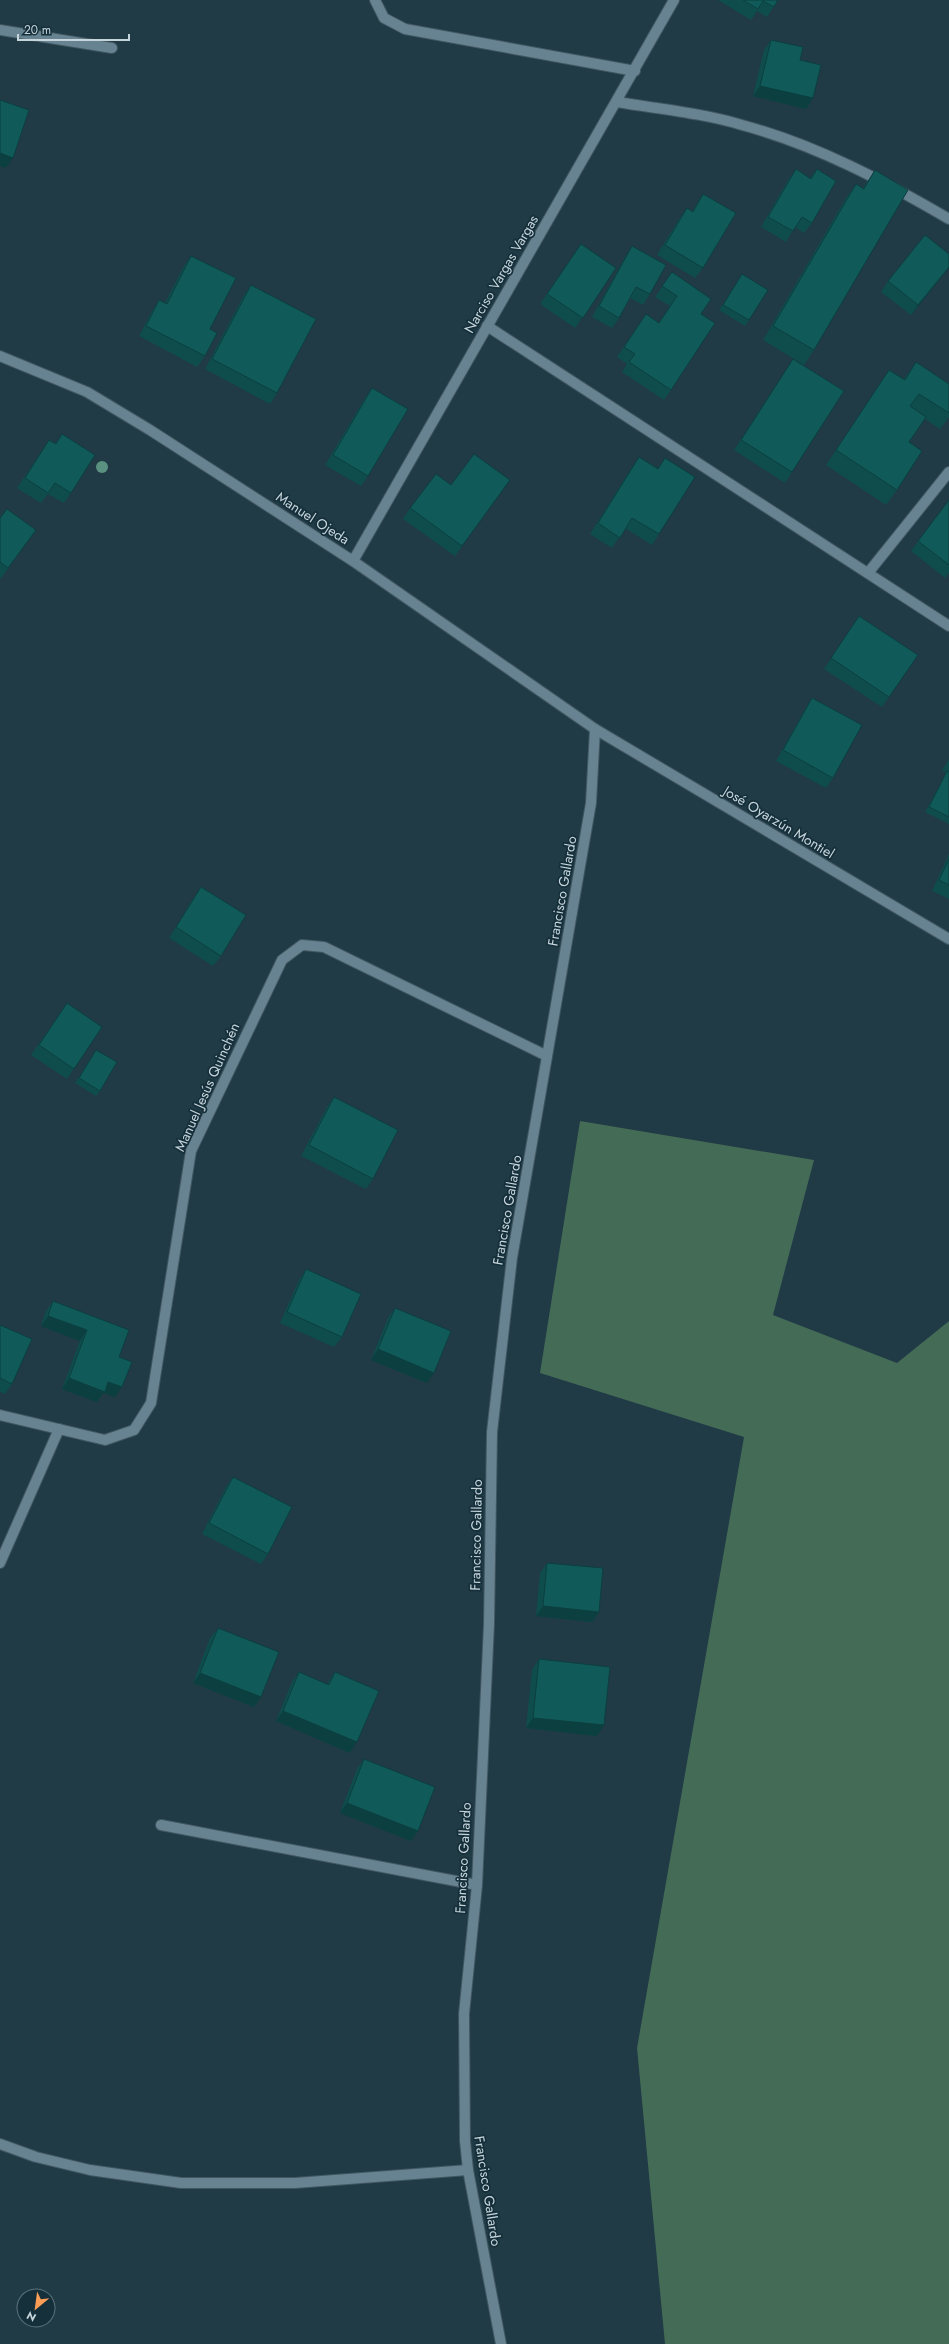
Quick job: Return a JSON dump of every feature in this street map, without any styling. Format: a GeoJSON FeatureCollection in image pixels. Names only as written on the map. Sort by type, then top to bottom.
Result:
{"type":"FeatureCollection","features":[{"type":"Feature","properties":{"kind":"street"},"geometry":{"type":"LineString","coordinates":[[375,0],[384,18],[405,29],[635,71]]}},
{"type":"Feature","properties":{"kind":"street","name":"Narciso Vargas Vargas"},"geometry":{"type":"LineString","coordinates":[[353,561],[635,71],[674,0]]}},
{"type":"Feature","properties":{"kind":"street"},"geometry":{"type":"LineString","coordinates":[[0,30],[112,48]]}},
{"type":"Feature","properties":{"kind":"street"},"geometry":{"type":"LineString","coordinates":[[617,102],[742,124],[819,151],[916,200],[949,219]]}},
{"type":"Feature","properties":{"kind":"street"},"geometry":{"type":"LineString","coordinates":[[487,326],[949,626]]}},
{"type":"Feature","properties":{"kind":"street","name":"Manuel Ojeda"},"geometry":{"type":"LineString","coordinates":[[0,356],[87,392],[157,434],[353,561],[595,730]]}},
{"type":"Feature","properties":{"kind":"street"},"geometry":{"type":"LineString","coordinates":[[868,573],[949,472]]}},
{"type":"Feature","properties":{"kind":"street","name":"José Oyarzún Montiel"},"geometry":{"type":"LineString","coordinates":[[595,730],[949,939]]}},
{"type":"Feature","properties":{"kind":"street","name":"Francisco Gallardo"},"geometry":{"type":"LineString","coordinates":[[501,2344],[468,2170],[465,2141],[464,2014],[477,1885],[489,1624],[492,1432],[512,1258],[591,803],[595,730]]}},
{"type":"Feature","properties":{"kind":"street","name":"Manuel Jesús Quinchén"},"geometry":{"type":"LineString","coordinates":[[0,1415],[105,1440],[134,1430],[151,1402],[191,1151],[282,960],[302,945],[324,947],[547,1056]]}},
{"type":"Feature","properties":{"kind":"street"},"geometry":{"type":"LineString","coordinates":[[0,1563],[59,1429]]}},
{"type":"Feature","properties":{"kind":"street"},"geometry":{"type":"LineString","coordinates":[[161,1825],[477,1885]]}},
{"type":"Feature","properties":{"kind":"street"},"geometry":{"type":"LineString","coordinates":[[0,2144],[36,2157],[90,2170],[180,2184],[295,2183],[468,2170]]}},
{"type":"Feature","properties":{"kind":"green space"},"geometry":{"type":"Polygon","coordinates":[[[580,1121],[814,1160],[773,1315],[897,1363],[949,1321],[949,2344],[665,2344],[637,2048],[744,1437],[540,1373],[580,1121]]]}},
{"type":"Feature","properties":{"kind":"building"},"geometry":{"type":"Polygon","coordinates":[[[743,0],[778,0],[774,7],[763,1],[758,9],[743,0]]]}},
{"type":"Feature","properties":{"kind":"building"},"geometry":{"type":"Polygon","coordinates":[[[771,40],[803,47],[800,60],[821,65],[813,98],[760,86],[771,40]]]}},
{"type":"Feature","properties":{"kind":"building"},"geometry":{"type":"Polygon","coordinates":[[[0,100],[29,110],[13,158],[0,153],[0,100]]]}},
{"type":"Feature","properties":{"kind":"building"},"geometry":{"type":"Polygon","coordinates":[[[796,169],[811,179],[817,169],[836,181],[812,223],[802,217],[793,231],[768,217],[796,169]]]}},
{"type":"Feature","properties":{"kind":"building"},"geometry":{"type":"Polygon","coordinates":[[[875,170],[908,190],[814,350],[773,326],[856,184],[864,189],[875,170]]]}},
{"type":"Feature","properties":{"kind":"building"},"geometry":{"type":"Polygon","coordinates":[[[703,194],[736,213],[703,268],[665,245],[687,208],[693,212],[703,194]]]}},
{"type":"Feature","properties":{"kind":"building"},"geometry":{"type":"Polygon","coordinates":[[[925,235],[949,254],[949,267],[918,305],[888,281],[925,235]]]}},
{"type":"Feature","properties":{"kind":"building"},"geometry":{"type":"Polygon","coordinates":[[[581,244],[616,268],[583,318],[547,294],[581,244]]]}},
{"type":"Feature","properties":{"kind":"building"},"geometry":{"type":"Polygon","coordinates":[[[632,246],[666,265],[650,294],[636,287],[619,318],[599,306],[632,246]]]}},
{"type":"Feature","properties":{"kind":"building"},"geometry":{"type":"Polygon","coordinates":[[[191,256],[236,278],[210,329],[217,333],[205,356],[146,326],[159,300],[167,304],[191,256]]]}},
{"type":"Feature","properties":{"kind":"building"},"geometry":{"type":"Polygon","coordinates":[[[672,272],[711,299],[701,314],[715,323],[671,390],[629,362],[635,354],[624,347],[646,314],[659,323],[677,296],[662,286],[672,272]]]}},
{"type":"Feature","properties":{"kind":"building"},"geometry":{"type":"Polygon","coordinates":[[[742,274],[768,290],[749,320],[723,305],[742,274]]]}},
{"type":"Feature","properties":{"kind":"building"},"geometry":{"type":"Polygon","coordinates":[[[251,285],[316,319],[277,393],[212,359],[251,285]]]}},
{"type":"Feature","properties":{"kind":"building"},"geometry":{"type":"Polygon","coordinates":[[[793,359],[844,391],[792,472],[741,440],[793,359]]]}},
{"type":"Feature","properties":{"kind":"building"},"geometry":{"type":"Polygon","coordinates":[[[916,362],[949,384],[949,413],[919,394],[910,406],[926,417],[909,442],[922,451],[897,490],[836,450],[889,370],[905,380],[916,362]]]}},
{"type":"Feature","properties":{"kind":"building"},"geometry":{"type":"Polygon","coordinates":[[[372,388],[408,409],[368,476],[333,455],[372,388]]]}},
{"type":"Feature","properties":{"kind":"building"},"geometry":{"type":"Polygon","coordinates":[[[62,434],[95,455],[71,493],[55,483],[48,493],[25,478],[49,440],[56,444],[62,434]]]}},
{"type":"Feature","properties":{"kind":"building"},"geometry":{"type":"Polygon","coordinates":[[[474,454],[510,480],[462,546],[410,508],[436,474],[451,485],[474,454]]]}},
{"type":"Feature","properties":{"kind":"building"},"geometry":{"type":"Polygon","coordinates":[[[639,457],[658,469],[665,458],[695,477],[659,534],[632,518],[620,538],[598,523],[639,457]]]}},
{"type":"Feature","properties":{"kind":"building"},"geometry":{"type":"Polygon","coordinates":[[[949,500],[949,565],[918,541],[949,500]]]}},
{"type":"Feature","properties":{"kind":"building"},"geometry":{"type":"Polygon","coordinates":[[[7,509],[36,530],[8,568],[0,562],[0,518],[7,509]]]}},
{"type":"Feature","properties":{"kind":"building"},"geometry":{"type":"Polygon","coordinates":[[[859,616],[918,655],[889,697],[831,658],[859,616]]]}},
{"type":"Feature","properties":{"kind":"building"},"geometry":{"type":"Polygon","coordinates":[[[812,698],[862,725],[833,778],[783,750],[812,698]]]}},
{"type":"Feature","properties":{"kind":"building"},"geometry":{"type":"Polygon","coordinates":[[[947,771],[949,772],[949,817],[929,807],[947,771]]]}},
{"type":"Feature","properties":{"kind":"building"},"geometry":{"type":"Polygon","coordinates":[[[949,859],[949,885],[939,880],[949,859]]]}},
{"type":"Feature","properties":{"kind":"building"},"geometry":{"type":"Polygon","coordinates":[[[201,887],[246,915],[221,956],[176,927],[201,887]]]}},
{"type":"Feature","properties":{"kind":"building"},"geometry":{"type":"Polygon","coordinates":[[[67,1003],[102,1027],[74,1069],[39,1045],[67,1003]]]}},
{"type":"Feature","properties":{"kind":"building"},"geometry":{"type":"Polygon","coordinates":[[[96,1050],[117,1062],[100,1091],[79,1078],[96,1050]]]}},
{"type":"Feature","properties":{"kind":"building"},"geometry":{"type":"Polygon","coordinates":[[[334,1097],[398,1130],[373,1179],[309,1145],[334,1097]]]}},
{"type":"Feature","properties":{"kind":"building"},"geometry":{"type":"Polygon","coordinates":[[[306,1269],[361,1294],[342,1337],[287,1312],[306,1269]]]}},
{"type":"Feature","properties":{"kind":"building"},"geometry":{"type":"Polygon","coordinates":[[[53,1301],[129,1330],[119,1357],[132,1362],[122,1387],[108,1382],[105,1392],[69,1378],[87,1330],[48,1316],[53,1301]]]}},
{"type":"Feature","properties":{"kind":"building"},"geometry":{"type":"Polygon","coordinates":[[[395,1308],[451,1331],[434,1373],[378,1349],[395,1308]]]}},
{"type":"Feature","properties":{"kind":"building"},"geometry":{"type":"Polygon","coordinates":[[[0,1325],[32,1339],[12,1384],[0,1378],[0,1325]]]}},
{"type":"Feature","properties":{"kind":"building"},"geometry":{"type":"Polygon","coordinates":[[[233,1477],[292,1507],[268,1554],[209,1523],[233,1477]]]}},
{"type":"Feature","properties":{"kind":"building"},"geometry":{"type":"Polygon","coordinates":[[[547,1563],[603,1568],[599,1612],[543,1606],[547,1563]]]}},
{"type":"Feature","properties":{"kind":"building"},"geometry":{"type":"Polygon","coordinates":[[[218,1628],[279,1652],[261,1697],[200,1673],[218,1628]]]}},
{"type":"Feature","properties":{"kind":"building"},"geometry":{"type":"Polygon","coordinates":[[[539,1659],[610,1667],[604,1725],[533,1718],[539,1659]]]}},
{"type":"Feature","properties":{"kind":"building"},"geometry":{"type":"Polygon","coordinates":[[[299,1672],[329,1685],[335,1672],[379,1691],[357,1742],[283,1711],[299,1672]]]}},
{"type":"Feature","properties":{"kind":"building"},"geometry":{"type":"Polygon","coordinates":[[[364,1759],[435,1787],[418,1831],[347,1803],[364,1759]]]}}]}
